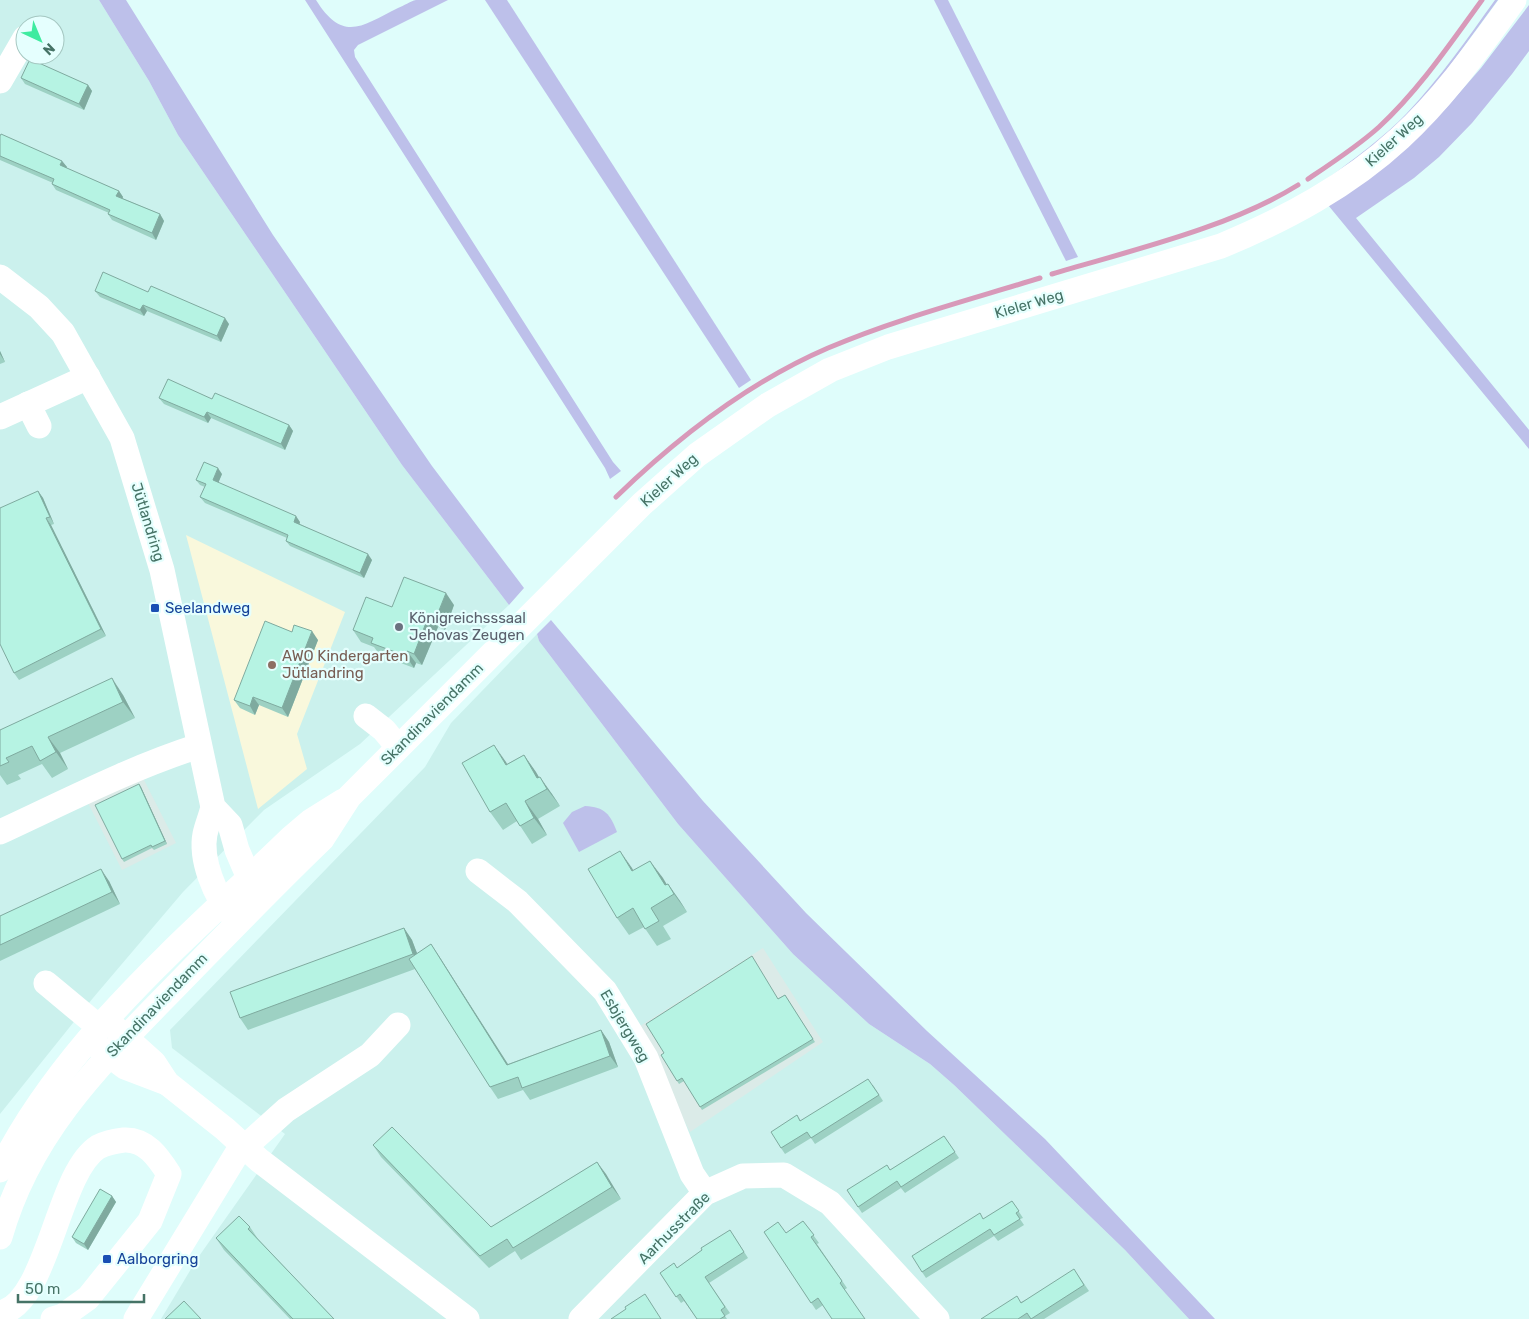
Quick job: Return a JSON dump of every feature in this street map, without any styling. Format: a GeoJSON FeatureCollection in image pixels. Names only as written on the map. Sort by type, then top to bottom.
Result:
{"type":"FeatureCollection","features":[{"type":"Feature","properties":{"kind":"street","name":"Kieler Weg"},"geometry":{"type":"LineString","coordinates":[[538,610],[642,504],[690,460],[725,433],[798,387],[830,370],[888,347],[1221,246],[1286,217],[1330,192],[1380,155],[1423,115],[1458,76],[1514,0]]}},
{"type":"Feature","properties":{"kind":"street"},"geometry":{"type":"LineString","coordinates":[[0,81],[15,55]]}},
{"type":"Feature","properties":{"kind":"street","name":"Jütlandring"},"geometry":{"type":"LineString","coordinates":[[0,277],[39,307],[62,333],[122,438],[168,596],[213,807]]}},
{"type":"Feature","properties":{"kind":"street"},"geometry":{"type":"LineString","coordinates":[[0,417],[33,415],[88,377]]}},
{"type":"Feature","properties":{"kind":"street","name":"Skandinaviendamm"},"geometry":{"type":"LineString","coordinates":[[0,1237],[18,1186],[38,1147],[72,1098],[109,1055],[239,922],[257,886],[311,821],[349,797],[538,610]]}},
{"type":"Feature","properties":{"kind":"street"},"geometry":{"type":"LineString","coordinates":[[366,716],[384,730],[398,747]]}},
{"type":"Feature","properties":{"kind":"street"},"geometry":{"type":"LineString","coordinates":[[0,832],[109,781],[170,755],[199,746]]}},
{"type":"Feature","properties":{"kind":"street"},"geometry":{"type":"LineString","coordinates":[[239,922],[222,904],[208,874],[204,836],[213,807],[230,825],[236,850],[257,886]]}},
{"type":"Feature","properties":{"kind":"street","name":"Esbjergweg"},"geometry":{"type":"LineString","coordinates":[[478,871],[518,902],[605,990],[646,1058],[692,1174],[705,1192]]}},
{"type":"Feature","properties":{"kind":"street","name":"Skandinaviendamm"},"geometry":{"type":"LineString","coordinates":[[0,1170],[41,1101],[97,1029],[222,904],[257,886]]}},
{"type":"Feature","properties":{"kind":"street"},"geometry":{"type":"LineString","coordinates":[[46,983],[97,1029],[109,1055],[142,1076],[167,1083]]}},
{"type":"Feature","properties":{"kind":"street"},"geometry":{"type":"LineString","coordinates":[[136,1319],[226,1169],[246,1146],[293,1105],[370,1055],[398,1025]]}},
{"type":"Feature","properties":{"kind":"street"},"geometry":{"type":"LineString","coordinates":[[97,1029],[126,1038],[154,1063],[167,1083],[246,1146],[286,1182],[467,1319]]}},
{"type":"Feature","properties":{"kind":"street"},"geometry":{"type":"LineString","coordinates":[[0,1313],[7,1312],[15,1305],[26,1290],[43,1259],[76,1174],[97,1148],[114,1141],[133,1140],[156,1152],[169,1174],[150,1221],[88,1298],[63,1316],[53,1319]]}},
{"type":"Feature","properties":{"kind":"street","name":"Aarhusstraße"},"geometry":{"type":"LineString","coordinates":[[581,1319],[705,1192],[743,1176],[784,1175],[830,1203],[937,1319]]}},
{"type":"Feature","properties":{"kind":"shaded area"},"geometry":{"type":"Polygon","coordinates":[[[0,0],[99,0],[149,81],[178,135],[402,465],[509,605],[360,744],[264,810],[183,892],[93,998],[0,1114],[0,0]]]}},
{"type":"Feature","properties":{"kind":"shaded area"},"geometry":{"type":"Polygon","coordinates":[[[99,0],[126,0],[273,235],[432,466],[524,588],[509,605],[402,465],[178,135],[149,81],[99,0]]]}},
{"type":"Feature","properties":{"kind":"shaded area"},"geometry":{"type":"Polygon","coordinates":[[[305,0],[316,0],[335,22],[344,26],[354,27],[363,25],[416,0],[448,0],[358,45],[354,50],[355,57],[613,462],[621,471],[610,479],[605,468],[305,0]]]}},
{"type":"Feature","properties":{"kind":"shaded area"},"geometry":{"type":"Polygon","coordinates":[[[485,0],[507,0],[751,380],[739,388],[485,0]]]}},
{"type":"Feature","properties":{"kind":"shaded area"},"geometry":{"type":"Polygon","coordinates":[[[934,0],[948,0],[1078,257],[1066,261],[934,0]]]}},
{"type":"Feature","properties":{"kind":"shaded area"},"geometry":{"type":"Polygon","coordinates":[[[1495,0],[1498,0],[1435,86],[1382,141],[1327,179],[1379,139],[1407,113],[1464,44],[1495,0]]]}},
{"type":"Feature","properties":{"kind":"shaded area"},"geometry":{"type":"Polygon","coordinates":[[[1529,5],[1529,51],[1512,74],[1472,123],[1439,157],[1414,178],[1356,218],[1529,430],[1529,449],[1328,205],[1446,108],[1481,68],[1529,5]]]}},
{"type":"Feature","properties":{"kind":"shaded area","name":"AWO Kindergarten Jütlandring"},"geometry":{"type":"Polygon","coordinates":[[[186,535],[345,612],[297,734],[307,769],[258,809],[186,535]]]}},
{"type":"Feature","properties":{"kind":"shaded area"},"geometry":{"type":"Polygon","coordinates":[[[551,620],[703,801],[806,913],[927,1031],[1045,1139],[1215,1319],[1189,1319],[1125,1250],[954,1085],[930,1064],[869,1024],[793,954],[678,824],[539,641],[537,634],[551,620]]]}},
{"type":"Feature","properties":{"kind":"shaded area"},"geometry":{"type":"Polygon","coordinates":[[[537,634],[539,641],[678,824],[793,954],[869,1024],[930,1064],[954,1085],[1125,1250],[1189,1319],[161,1319],[197,1259],[285,1134],[172,1048],[170,1030],[425,767],[451,723],[537,634]]]}},
{"type":"Feature","properties":{"kind":"shaded area"},"geometry":{"type":"Polygon","coordinates":[[[142,776],[176,843],[122,870],[88,803],[142,776]]]}},
{"type":"Feature","properties":{"kind":"shaded area"},"geometry":{"type":"Polygon","coordinates":[[[585,806],[597,808],[606,813],[612,820],[617,832],[579,852],[563,823],[572,812],[585,806]]]}},
{"type":"Feature","properties":{"kind":"shaded area"},"geometry":{"type":"Polygon","coordinates":[[[763,948],[823,1042],[690,1132],[637,1028],[763,948]]]}},
{"type":"Feature","properties":{"kind":"building"},"geometry":{"type":"Polygon","coordinates":[[[27,65],[43,65],[88,85],[79,104],[21,78],[27,65]]]}},
{"type":"Feature","properties":{"kind":"building"},"geometry":{"type":"Polygon","coordinates":[[[1,134],[62,161],[60,165],[119,191],[116,196],[160,214],[152,233],[108,214],[110,210],[52,184],[54,179],[0,156],[1,134]]]}},
{"type":"Feature","properties":{"kind":"building"},"geometry":{"type":"Polygon","coordinates":[[[103,272],[148,292],[151,286],[225,318],[217,336],[143,305],[140,310],[95,291],[103,272]]]}},
{"type":"Feature","properties":{"kind":"building"},"geometry":{"type":"Polygon","coordinates":[[[168,379],[212,399],[215,393],[289,425],[281,444],[207,412],[204,417],[159,398],[168,379]]]}},
{"type":"Feature","properties":{"kind":"building"},"geometry":{"type":"Polygon","coordinates":[[[204,462],[218,468],[213,480],[296,516],[294,522],[368,554],[360,573],[286,541],[288,535],[200,497],[206,484],[196,480],[204,462]]]}},
{"type":"Feature","properties":{"kind":"building"},"geometry":{"type":"Polygon","coordinates":[[[38,491],[50,517],[46,518],[101,629],[14,673],[0,644],[0,508],[38,491]]]}},
{"type":"Feature","properties":{"kind":"building","name":"Königreichsssaal Jehovas Zeugen"},"geometry":{"type":"Polygon","coordinates":[[[404,577],[446,593],[436,618],[429,615],[414,654],[407,651],[406,656],[371,643],[373,638],[353,630],[366,597],[392,607],[404,577]]]}},
{"type":"Feature","properties":{"kind":"building"},"geometry":{"type":"Polygon","coordinates":[[[265,621],[292,632],[294,625],[312,631],[282,708],[253,697],[250,706],[234,700],[265,621]]]}},
{"type":"Feature","properties":{"kind":"building"},"geometry":{"type":"Polygon","coordinates":[[[112,678],[123,702],[48,737],[56,752],[40,761],[32,746],[6,758],[9,762],[0,766],[0,730],[112,678]]]}},
{"type":"Feature","properties":{"kind":"building"},"geometry":{"type":"Polygon","coordinates":[[[494,745],[506,765],[524,755],[537,778],[540,777],[547,789],[525,801],[534,818],[520,826],[506,803],[490,812],[462,763],[494,745]]]}},
{"type":"Feature","properties":{"kind":"building"},"geometry":{"type":"Polygon","coordinates":[[[139,784],[165,841],[152,847],[151,845],[122,859],[95,805],[139,784]]]}},
{"type":"Feature","properties":{"kind":"building"},"geometry":{"type":"Polygon","coordinates":[[[620,851],[632,871],[650,861],[665,885],[668,884],[674,894],[651,908],[659,921],[645,929],[633,908],[617,918],[588,869],[620,851]]]}},
{"type":"Feature","properties":{"kind":"building"},"geometry":{"type":"Polygon","coordinates":[[[101,869],[112,892],[0,945],[0,916],[101,869]]]}},
{"type":"Feature","properties":{"kind":"building"},"geometry":{"type":"Polygon","coordinates":[[[404,928],[413,954],[240,1018],[230,992],[404,928]]]}},
{"type":"Feature","properties":{"kind":"building"},"geometry":{"type":"Polygon","coordinates":[[[431,944],[507,1065],[601,1030],[610,1056],[522,1088],[518,1077],[490,1087],[409,959],[431,944]]]}},
{"type":"Feature","properties":{"kind":"building"},"geometry":{"type":"Polygon","coordinates":[[[752,956],[778,999],[785,995],[813,1039],[700,1107],[682,1078],[677,1081],[661,1055],[664,1053],[646,1024],[752,956]]]}},
{"type":"Feature","properties":{"kind":"building"},"geometry":{"type":"Polygon","coordinates":[[[868,1079],[879,1095],[811,1138],[807,1132],[781,1148],[771,1132],[797,1115],[800,1121],[868,1079]]]}},
{"type":"Feature","properties":{"kind":"building"},"geometry":{"type":"Polygon","coordinates":[[[392,1127],[491,1227],[597,1162],[612,1187],[513,1248],[507,1239],[480,1256],[373,1145],[392,1127]]]}},
{"type":"Feature","properties":{"kind":"building"},"geometry":{"type":"Polygon","coordinates":[[[944,1136],[955,1152],[901,1187],[897,1181],[858,1207],[847,1190],[887,1165],[890,1170],[944,1136]]]}},
{"type":"Feature","properties":{"kind":"building"},"geometry":{"type":"Polygon","coordinates":[[[100,1189],[112,1196],[84,1244],[72,1237],[100,1189]]]}},
{"type":"Feature","properties":{"kind":"building"},"geometry":{"type":"Polygon","coordinates":[[[1012,1201],[1019,1211],[1016,1213],[1020,1219],[994,1235],[990,1229],[922,1272],[912,1256],[980,1213],[983,1219],[1012,1201]]]}},
{"type":"Feature","properties":{"kind":"building"},"geometry":{"type":"Polygon","coordinates":[[[239,1216],[250,1227],[248,1229],[334,1319],[293,1319],[216,1238],[239,1216]]]}},
{"type":"Feature","properties":{"kind":"building"},"geometry":{"type":"Polygon","coordinates":[[[803,1221],[814,1235],[811,1237],[842,1281],[840,1283],[865,1319],[832,1319],[818,1298],[811,1303],[764,1232],[778,1222],[786,1233],[803,1221]]]}},
{"type":"Feature","properties":{"kind":"building"},"geometry":{"type":"Polygon","coordinates":[[[730,1230],[744,1252],[705,1277],[725,1307],[721,1310],[725,1316],[720,1319],[697,1319],[680,1294],[676,1297],[660,1273],[674,1263],[677,1268],[702,1250],[701,1248],[730,1230]]]}},
{"type":"Feature","properties":{"kind":"building"},"geometry":{"type":"Polygon","coordinates":[[[1074,1269],[1084,1285],[1031,1319],[1027,1313],[1018,1319],[981,1319],[1017,1296],[1021,1303],[1074,1269]]]}},
{"type":"Feature","properties":{"kind":"building"},"geometry":{"type":"Polygon","coordinates":[[[645,1294],[661,1319],[611,1319],[626,1309],[625,1307],[645,1294]]]}},
{"type":"Feature","properties":{"kind":"building"},"geometry":{"type":"Polygon","coordinates":[[[184,1301],[201,1319],[165,1319],[184,1301]]]}},
{"type":"Feature","properties":{"kind":"waterway"},"geometry":{"type":"LineString","coordinates":[[1308,179],[1362,141],[1394,113],[1434,66],[1482,0]]}},
{"type":"Feature","properties":{"kind":"waterway"},"geometry":{"type":"LineString","coordinates":[[1052,274],[1210,226],[1241,214],[1298,185]]}},
{"type":"Feature","properties":{"kind":"waterway"},"geometry":{"type":"LineString","coordinates":[[616,497],[639,475],[715,413],[770,377],[799,362],[828,348],[880,328],[1040,278]]}},
{"type":"Feature","properties":{"kind":"place","name":"Seelandweg"},"geometry":{"type":"Point","coordinates":[155,608]}},
{"type":"Feature","properties":{"kind":"place","name":"Königreichsssaal Jehovas Zeugen"},"geometry":{"type":"Point","coordinates":[399,627]}},
{"type":"Feature","properties":{"kind":"place","name":"AWO Kindergarten Jütlandring"},"geometry":{"type":"Point","coordinates":[272,665]}},
{"type":"Feature","properties":{"kind":"place","name":"Aalborgring"},"geometry":{"type":"Point","coordinates":[107,1259]}}]}
